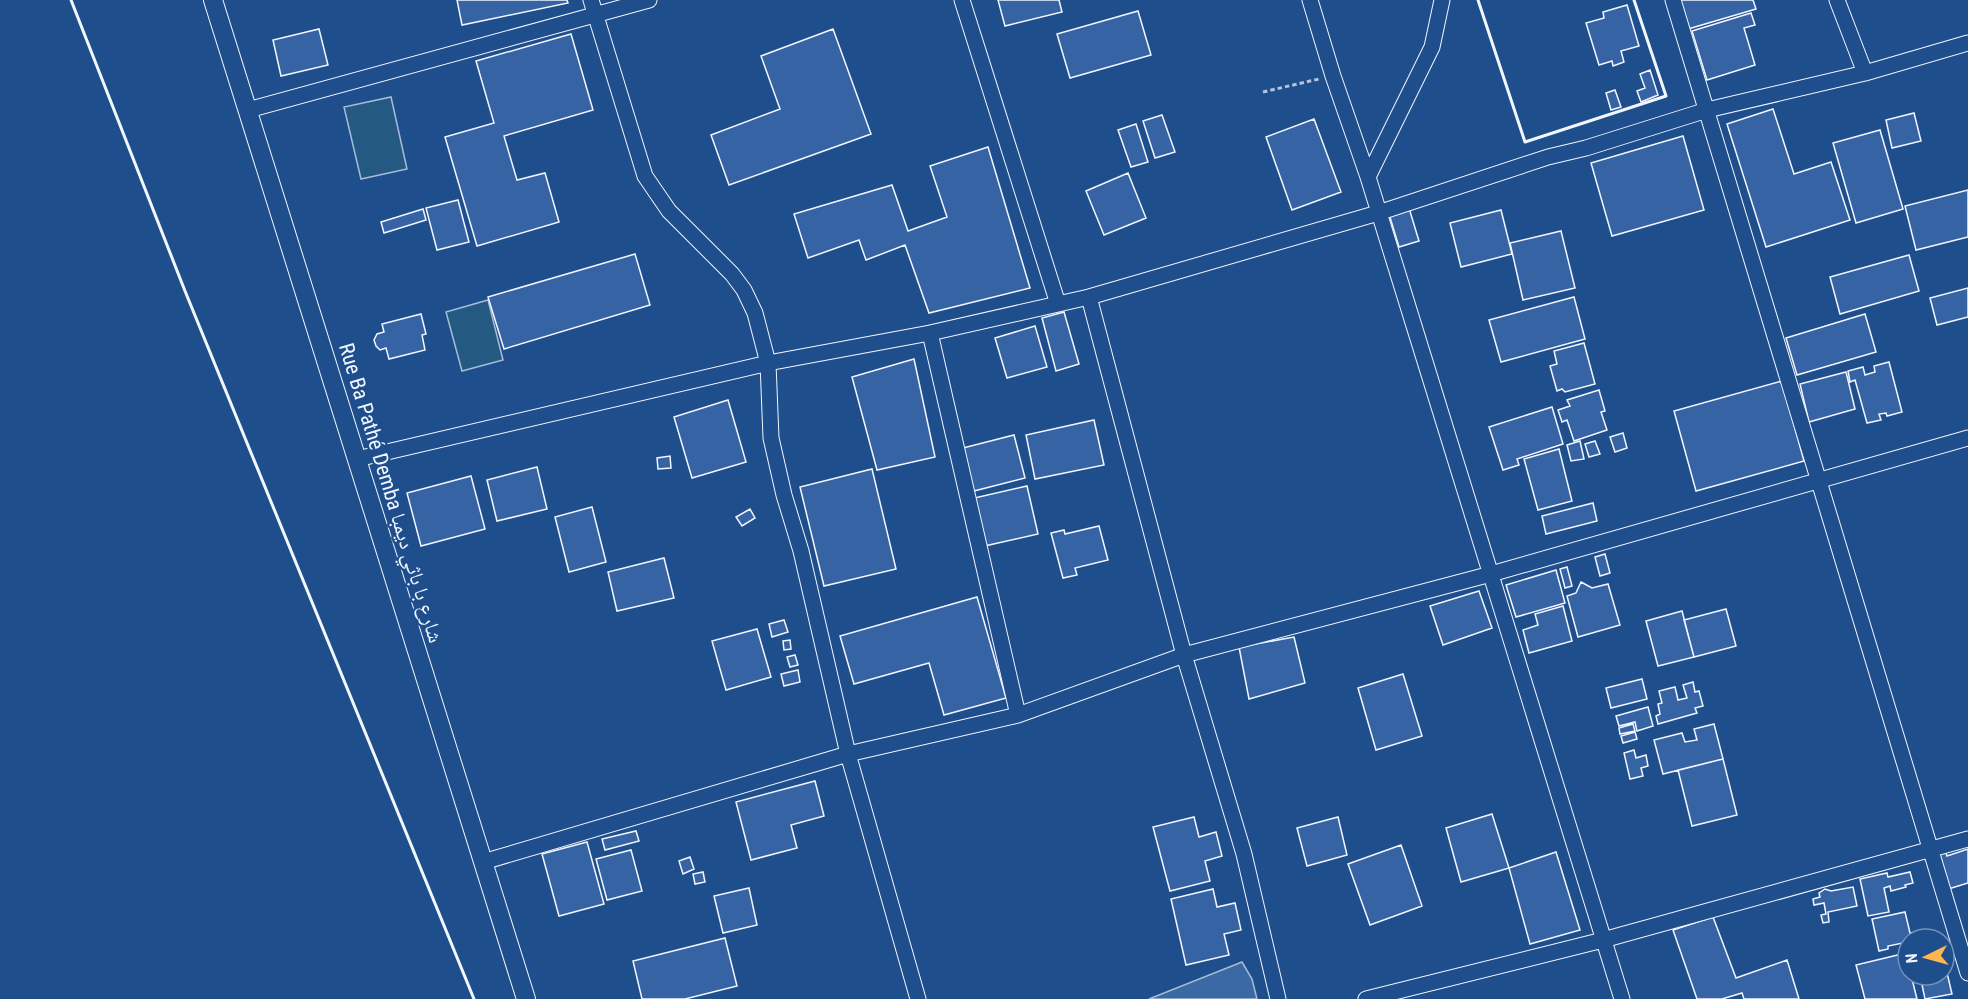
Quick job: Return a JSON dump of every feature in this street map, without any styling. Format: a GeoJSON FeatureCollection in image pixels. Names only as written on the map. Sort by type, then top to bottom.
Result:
{"type":"FeatureCollection","features":[{"type":"Feature","properties":{"kind":"street","name":"Rue Ba Pathé Demba شارع با باثي ديمبا"},"geometry":{"type":"LineString","coordinates":[[213,0],[526,999]]}},
{"type":"Feature","properties":{"kind":"street"},"geometry":{"type":"LineString","coordinates":[[591,0],[645,176],[669,212],[732,274],[744,290],[756,313],[768,363],[771,438],[784,495],[801,551],[848,754],[918,999]]}},
{"type":"Feature","properties":{"kind":"street"},"geometry":{"type":"LineString","coordinates":[[248,110],[649,0]]}},
{"type":"Feature","properties":{"kind":"street"},"geometry":{"type":"LineString","coordinates":[[962,0],[1058,304]]}},
{"type":"Feature","properties":{"kind":"street"},"geometry":{"type":"LineString","coordinates":[[1310,0],[1333,76],[1368,177],[1622,999]]}},
{"type":"Feature","properties":{"kind":"street"},"geometry":{"type":"LineString","coordinates":[[1368,177],[1432,47],[1442,0]]}},
{"type":"Feature","properties":{"kind":"street"},"geometry":{"type":"LineString","coordinates":[[1672,0],[1968,973]]}},
{"type":"Feature","properties":{"kind":"street"},"geometry":{"type":"LineString","coordinates":[[1837,0],[1865,73]]}},
{"type":"Feature","properties":{"kind":"street"},"geometry":{"type":"LineString","coordinates":[[357,459],[768,363],[930,333],[1089,297],[1378,213],[1707,110],[1865,73],[1968,43]]}},
{"type":"Feature","properties":{"kind":"street"},"geometry":{"type":"LineString","coordinates":[[1089,297],[1184,655],[1244,854],[1278,999]]}},
{"type":"Feature","properties":{"kind":"street"},"geometry":{"type":"LineString","coordinates":[[930,333],[1018,715]]}},
{"type":"Feature","properties":{"kind":"street"},"geometry":{"type":"LineString","coordinates":[[483,862],[848,754],[1018,715],[1184,655],[1491,574],[1968,438]]}},
{"type":"Feature","properties":{"kind":"street"},"geometry":{"type":"LineString","coordinates":[[1366,999],[1604,940],[1968,839]]}},
{"type":"Feature","properties":{"kind":"path"},"geometry":{"type":"LineString","coordinates":[[1263,92],[1333,76]]}},
{"type":"Feature","properties":{"kind":"shaded area"},"geometry":{"type":"Polygon","coordinates":[[[391,97],[407,169],[361,179],[344,107],[391,97]]]}},
{"type":"Feature","properties":{"kind":"shaded area"},"geometry":{"type":"Polygon","coordinates":[[[488,300],[503,360],[462,371],[446,312],[488,300]]]}},
{"type":"Feature","properties":{"kind":"shaded area"},"geometry":{"type":"Polygon","coordinates":[[[1242,962],[1252,979],[1257,999],[1149,999],[1242,962]]]}},
{"type":"Feature","properties":{"kind":"building"},"geometry":{"type":"Polygon","coordinates":[[[457,0],[567,0],[568,3],[462,25],[457,0]]]}},
{"type":"Feature","properties":{"kind":"building"},"geometry":{"type":"Polygon","coordinates":[[[998,0],[1059,0],[1062,12],[1005,26],[998,0]]]}},
{"type":"Feature","properties":{"kind":"building"},"geometry":{"type":"Polygon","coordinates":[[[1679,0],[1753,0],[1756,9],[1688,29],[1679,0]]]}},
{"type":"Feature","properties":{"kind":"building"},"geometry":{"type":"Polygon","coordinates":[[[1627,5],[1639,46],[1621,51],[1624,62],[1613,66],[1612,61],[1599,65],[1586,23],[1604,18],[1603,12],[1627,5]]]}},
{"type":"Feature","properties":{"kind":"building"},"geometry":{"type":"Polygon","coordinates":[[[1138,11],[1151,55],[1070,78],[1057,34],[1138,11]]]}},
{"type":"Feature","properties":{"kind":"building"},"geometry":{"type":"Polygon","coordinates":[[[1751,13],[1755,25],[1744,28],[1755,65],[1707,80],[1692,31],[1751,13]]]}},
{"type":"Feature","properties":{"kind":"building"},"geometry":{"type":"Polygon","coordinates":[[[319,29],[328,65],[281,76],[273,40],[319,29]]]}},
{"type":"Feature","properties":{"kind":"building"},"geometry":{"type":"Polygon","coordinates":[[[833,29],[871,134],[729,185],[711,135],[780,109],[761,56],[833,29]]]}},
{"type":"Feature","properties":{"kind":"building"},"geometry":{"type":"Polygon","coordinates":[[[571,34],[593,110],[504,136],[517,180],[545,173],[559,222],[477,246],[445,137],[494,123],[476,61],[571,34]]]}},
{"type":"Feature","properties":{"kind":"building"},"geometry":{"type":"Polygon","coordinates":[[[1650,70],[1658,95],[1641,102],[1637,91],[1645,88],[1640,74],[1650,70]]]}},
{"type":"Feature","properties":{"kind":"building"},"geometry":{"type":"Polygon","coordinates":[[[1615,90],[1621,107],[1611,110],[1606,93],[1615,90]]]}},
{"type":"Feature","properties":{"kind":"building"},"geometry":{"type":"Polygon","coordinates":[[[1773,109],[1794,174],[1831,162],[1850,220],[1766,247],[1727,124],[1773,109]]]}},
{"type":"Feature","properties":{"kind":"building"},"geometry":{"type":"Polygon","coordinates":[[[1914,113],[1921,141],[1892,148],[1886,120],[1914,113]]]}},
{"type":"Feature","properties":{"kind":"building"},"geometry":{"type":"Polygon","coordinates":[[[1162,115],[1175,152],[1155,158],[1143,121],[1162,115]]]}},
{"type":"Feature","properties":{"kind":"building"},"geometry":{"type":"Polygon","coordinates":[[[1314,119],[1341,192],[1292,210],[1266,137],[1314,119]]]}},
{"type":"Feature","properties":{"kind":"building"},"geometry":{"type":"Polygon","coordinates":[[[1136,124],[1148,162],[1131,167],[1118,130],[1136,124]]]}},
{"type":"Feature","properties":{"kind":"building"},"geometry":{"type":"Polygon","coordinates":[[[1880,130],[1903,209],[1856,223],[1833,143],[1880,130]]]}},
{"type":"Feature","properties":{"kind":"building"},"geometry":{"type":"Polygon","coordinates":[[[1683,136],[1704,210],[1612,236],[1591,163],[1683,136]]]}},
{"type":"Feature","properties":{"kind":"building"},"geometry":{"type":"Polygon","coordinates":[[[988,147],[1030,288],[929,313],[905,245],[866,260],[859,240],[808,258],[794,214],[892,185],[908,231],[947,217],[930,166],[988,147]]]}},
{"type":"Feature","properties":{"kind":"building"},"geometry":{"type":"Polygon","coordinates":[[[1128,173],[1146,218],[1104,235],[1086,191],[1128,173]]]}},
{"type":"Feature","properties":{"kind":"building"},"geometry":{"type":"Polygon","coordinates":[[[1968,190],[1968,237],[1916,250],[1905,206],[1968,190]]]}},
{"type":"Feature","properties":{"kind":"building"},"geometry":{"type":"Polygon","coordinates":[[[458,200],[469,242],[437,250],[426,208],[458,200]]]}},
{"type":"Feature","properties":{"kind":"building"},"geometry":{"type":"Polygon","coordinates":[[[1409,208],[1419,241],[1399,247],[1389,214],[1409,208]]]}},
{"type":"Feature","properties":{"kind":"building"},"geometry":{"type":"Polygon","coordinates":[[[423,209],[426,220],[384,233],[381,222],[423,209]]]}},
{"type":"Feature","properties":{"kind":"building"},"geometry":{"type":"Polygon","coordinates":[[[1501,210],[1512,254],[1461,267],[1450,223],[1501,210]]]}},
{"type":"Feature","properties":{"kind":"building"},"geometry":{"type":"Polygon","coordinates":[[[1561,231],[1575,288],[1523,300],[1510,243],[1561,231]]]}},
{"type":"Feature","properties":{"kind":"building"},"geometry":{"type":"Polygon","coordinates":[[[635,254],[650,305],[504,349],[488,297],[635,254]]]}},
{"type":"Feature","properties":{"kind":"building"},"geometry":{"type":"Polygon","coordinates":[[[1909,255],[1919,291],[1840,314],[1830,277],[1909,255]]]}},
{"type":"Feature","properties":{"kind":"building"},"geometry":{"type":"Polygon","coordinates":[[[1968,288],[1968,317],[1937,325],[1930,298],[1968,288]]]}},
{"type":"Feature","properties":{"kind":"building"},"geometry":{"type":"Polygon","coordinates":[[[1574,297],[1585,339],[1501,362],[1489,320],[1574,297]]]}},
{"type":"Feature","properties":{"kind":"building"},"geometry":{"type":"Polygon","coordinates":[[[1064,312],[1079,364],[1056,371],[1042,318],[1064,312]]]}},
{"type":"Feature","properties":{"kind":"building"},"geometry":{"type":"Polygon","coordinates":[[[421,314],[426,334],[422,335],[425,350],[389,359],[386,348],[380,350],[376,346],[374,340],[377,334],[384,332],[382,324],[421,314]]]}},
{"type":"Feature","properties":{"kind":"building"},"geometry":{"type":"Polygon","coordinates":[[[1865,314],[1876,352],[1797,375],[1786,338],[1865,314]]]}},
{"type":"Feature","properties":{"kind":"building"},"geometry":{"type":"Polygon","coordinates":[[[1035,326],[1047,367],[1007,378],[995,338],[1035,326]]]}},
{"type":"Feature","properties":{"kind":"building"},"geometry":{"type":"Polygon","coordinates":[[[1584,343],[1595,384],[1565,392],[1562,389],[1557,391],[1550,366],[1557,364],[1554,351],[1584,343]]]}},
{"type":"Feature","properties":{"kind":"building"},"geometry":{"type":"Polygon","coordinates":[[[914,359],[935,457],[877,470],[852,377],[914,359]]]}},
{"type":"Feature","properties":{"kind":"building"},"geometry":{"type":"Polygon","coordinates":[[[1889,362],[1902,412],[1887,416],[1886,413],[1879,414],[1881,420],[1867,423],[1855,380],[1850,382],[1848,371],[1863,367],[1865,375],[1875,372],[1874,366],[1889,362]]]}},
{"type":"Feature","properties":{"kind":"building"},"geometry":{"type":"Polygon","coordinates":[[[1846,372],[1855,409],[1809,422],[1800,384],[1846,372]]]}},
{"type":"Feature","properties":{"kind":"building"},"geometry":{"type":"Polygon","coordinates":[[[1782,381],[1804,461],[1696,491],[1674,411],[1782,381]]]}},
{"type":"Feature","properties":{"kind":"building"},"geometry":{"type":"Polygon","coordinates":[[[1599,390],[1605,411],[1601,412],[1607,430],[1574,441],[1567,420],[1562,422],[1558,410],[1570,406],[1567,400],[1599,390]]]}},
{"type":"Feature","properties":{"kind":"building"},"geometry":{"type":"Polygon","coordinates":[[[728,400],[746,462],[692,478],[674,417],[728,400]]]}},
{"type":"Feature","properties":{"kind":"building"},"geometry":{"type":"Polygon","coordinates":[[[1552,407],[1563,444],[1517,459],[1519,465],[1503,470],[1489,427],[1552,407]]]}},
{"type":"Feature","properties":{"kind":"building"},"geometry":{"type":"Polygon","coordinates":[[[1094,420],[1104,465],[1035,479],[1026,435],[1094,420]]]}},
{"type":"Feature","properties":{"kind":"building"},"geometry":{"type":"Polygon","coordinates":[[[1623,433],[1627,448],[1615,452],[1610,437],[1623,433]]]}},
{"type":"Feature","properties":{"kind":"building"},"geometry":{"type":"Polygon","coordinates":[[[1014,435],[1025,478],[970,492],[959,449],[1014,435]]]}},
{"type":"Feature","properties":{"kind":"building"},"geometry":{"type":"Polygon","coordinates":[[[1580,441],[1584,459],[1571,461],[1567,445],[1580,441]]]}},
{"type":"Feature","properties":{"kind":"building"},"geometry":{"type":"Polygon","coordinates":[[[1595,441],[1600,454],[1589,457],[1585,444],[1595,441]]]}},
{"type":"Feature","properties":{"kind":"building"},"geometry":{"type":"Polygon","coordinates":[[[1559,449],[1572,501],[1538,510],[1524,459],[1559,449]]]}},
{"type":"Feature","properties":{"kind":"building"},"geometry":{"type":"Polygon","coordinates":[[[670,456],[671,468],[658,469],[657,458],[670,456]]]}},
{"type":"Feature","properties":{"kind":"building"},"geometry":{"type":"Polygon","coordinates":[[[537,467],[547,509],[497,521],[487,480],[537,467]]]}},
{"type":"Feature","properties":{"kind":"building"},"geometry":{"type":"Polygon","coordinates":[[[872,469],[896,569],[824,586],[800,487],[872,469]]]}},
{"type":"Feature","properties":{"kind":"building"},"geometry":{"type":"Polygon","coordinates":[[[471,476],[485,529],[421,546],[407,493],[471,476]]]}},
{"type":"Feature","properties":{"kind":"building"},"geometry":{"type":"Polygon","coordinates":[[[1027,486],[1038,534],[980,547],[970,499],[1027,486]]]}},
{"type":"Feature","properties":{"kind":"building"},"geometry":{"type":"Polygon","coordinates":[[[1593,503],[1597,521],[1546,534],[1542,516],[1593,503]]]}},
{"type":"Feature","properties":{"kind":"building"},"geometry":{"type":"Polygon","coordinates":[[[592,507],[606,562],[569,572],[555,517],[592,507]]]}},
{"type":"Feature","properties":{"kind":"building"},"geometry":{"type":"Polygon","coordinates":[[[750,509],[755,518],[742,526],[736,517],[750,509]]]}},
{"type":"Feature","properties":{"kind":"building"},"geometry":{"type":"Polygon","coordinates":[[[1099,526],[1108,560],[1075,568],[1077,575],[1063,578],[1051,533],[1064,530],[1065,534],[1099,526]]]}},
{"type":"Feature","properties":{"kind":"building"},"geometry":{"type":"Polygon","coordinates":[[[1605,554],[1610,573],[1600,576],[1595,557],[1605,554]]]}},
{"type":"Feature","properties":{"kind":"building"},"geometry":{"type":"Polygon","coordinates":[[[664,558],[674,598],[617,611],[608,572],[664,558]]]}},
{"type":"Feature","properties":{"kind":"building"},"geometry":{"type":"Polygon","coordinates":[[[1567,567],[1572,586],[1565,588],[1560,569],[1567,567]]]}},
{"type":"Feature","properties":{"kind":"building"},"geometry":{"type":"Polygon","coordinates":[[[1556,570],[1565,603],[1516,617],[1506,585],[1556,570]]]}},
{"type":"Feature","properties":{"kind":"building"},"geometry":{"type":"Polygon","coordinates":[[[1581,582],[1592,588],[1608,584],[1620,625],[1578,637],[1567,596],[1576,593],[1581,582]]]}},
{"type":"Feature","properties":{"kind":"building"},"geometry":{"type":"Polygon","coordinates":[[[1479,591],[1492,628],[1443,645],[1430,606],[1479,591]]]}},
{"type":"Feature","properties":{"kind":"building"},"geometry":{"type":"Polygon","coordinates":[[[977,597],[1006,698],[944,715],[929,663],[854,684],[840,636],[977,597]]]}},
{"type":"Feature","properties":{"kind":"building"},"geometry":{"type":"Polygon","coordinates":[[[1563,606],[1572,641],[1529,653],[1523,630],[1538,625],[1535,614],[1563,606]]]}},
{"type":"Feature","properties":{"kind":"building"},"geometry":{"type":"Polygon","coordinates":[[[1726,609],[1736,646],[1694,657],[1684,620],[1726,609]]]}},
{"type":"Feature","properties":{"kind":"building"},"geometry":{"type":"Polygon","coordinates":[[[1682,611],[1694,657],[1658,666],[1646,621],[1682,611]]]}},
{"type":"Feature","properties":{"kind":"building"},"geometry":{"type":"Polygon","coordinates":[[[784,620],[788,632],[772,637],[769,624],[784,620]]]}},
{"type":"Feature","properties":{"kind":"building"},"geometry":{"type":"Polygon","coordinates":[[[757,629],[771,677],[726,690],[712,641],[757,629]]]}},
{"type":"Feature","properties":{"kind":"building"},"geometry":{"type":"Polygon","coordinates":[[[1294,637],[1305,683],[1249,699],[1239,647],[1294,637]]]}},
{"type":"Feature","properties":{"kind":"building"},"geometry":{"type":"Polygon","coordinates":[[[790,640],[791,649],[784,650],[783,641],[790,640]]]}},
{"type":"Feature","properties":{"kind":"building"},"geometry":{"type":"Polygon","coordinates":[[[795,655],[798,665],[790,667],[787,657],[795,655]]]}},
{"type":"Feature","properties":{"kind":"building"},"geometry":{"type":"Polygon","coordinates":[[[798,670],[800,682],[784,686],[781,674],[798,670]]]}},
{"type":"Feature","properties":{"kind":"building"},"geometry":{"type":"Polygon","coordinates":[[[1403,674],[1422,736],[1376,750],[1358,688],[1403,674]]]}},
{"type":"Feature","properties":{"kind":"building"},"geometry":{"type":"Polygon","coordinates":[[[1642,679],[1647,699],[1611,708],[1606,688],[1642,679]]]}},
{"type":"Feature","properties":{"kind":"building"},"geometry":{"type":"Polygon","coordinates":[[[1693,682],[1695,692],[1699,691],[1703,706],[1695,708],[1697,713],[1658,724],[1656,716],[1660,714],[1658,704],[1662,703],[1659,691],[1675,687],[1678,700],[1687,698],[1683,685],[1693,682]]]}},
{"type":"Feature","properties":{"kind":"building"},"geometry":{"type":"Polygon","coordinates":[[[1648,707],[1653,726],[1637,731],[1635,722],[1619,726],[1616,716],[1648,707]]]}},
{"type":"Feature","properties":{"kind":"building"},"geometry":{"type":"Polygon","coordinates":[[[1633,724],[1635,731],[1620,734],[1619,728],[1633,724]]]}},
{"type":"Feature","properties":{"kind":"building"},"geometry":{"type":"Polygon","coordinates":[[[1714,724],[1723,759],[1663,774],[1654,740],[1682,733],[1685,742],[1697,740],[1694,729],[1714,724]]]}},
{"type":"Feature","properties":{"kind":"building"},"geometry":{"type":"Polygon","coordinates":[[[1635,732],[1637,739],[1623,743],[1621,736],[1635,732]]]}},
{"type":"Feature","properties":{"kind":"building"},"geometry":{"type":"Polygon","coordinates":[[[1634,750],[1636,758],[1646,755],[1648,766],[1641,768],[1643,776],[1630,779],[1624,753],[1634,750]]]}},
{"type":"Feature","properties":{"kind":"building"},"geometry":{"type":"Polygon","coordinates":[[[1723,759],[1737,815],[1692,826],[1678,770],[1723,759]]]}},
{"type":"Feature","properties":{"kind":"building"},"geometry":{"type":"Polygon","coordinates":[[[815,781],[824,816],[791,825],[797,848],[751,860],[736,802],[815,781]]]}},
{"type":"Feature","properties":{"kind":"building"},"geometry":{"type":"Polygon","coordinates":[[[1492,814],[1509,868],[1461,882],[1446,828],[1492,814]]]}},
{"type":"Feature","properties":{"kind":"building"},"geometry":{"type":"Polygon","coordinates":[[[1194,817],[1199,837],[1216,832],[1222,856],[1205,861],[1210,881],[1170,891],[1153,827],[1194,817]]]}},
{"type":"Feature","properties":{"kind":"building"},"geometry":{"type":"Polygon","coordinates":[[[1338,817],[1347,855],[1307,866],[1297,828],[1338,817]]]}},
{"type":"Feature","properties":{"kind":"building"},"geometry":{"type":"Polygon","coordinates":[[[636,831],[639,841],[605,850],[602,839],[636,831]]]}},
{"type":"Feature","properties":{"kind":"building"},"geometry":{"type":"Polygon","coordinates":[[[587,842],[604,904],[559,916],[542,854],[587,842]]]}},
{"type":"Feature","properties":{"kind":"building"},"geometry":{"type":"Polygon","coordinates":[[[1401,845],[1422,906],[1370,925],[1348,864],[1401,845]]]}},
{"type":"Feature","properties":{"kind":"building"},"geometry":{"type":"Polygon","coordinates":[[[1968,849],[1968,883],[1945,890],[1934,854],[1945,850],[1947,856],[1968,849]]]}},
{"type":"Feature","properties":{"kind":"building"},"geometry":{"type":"Polygon","coordinates":[[[631,850],[642,891],[607,900],[596,859],[631,850]]]}},
{"type":"Feature","properties":{"kind":"building"},"geometry":{"type":"Polygon","coordinates":[[[1556,852],[1580,930],[1530,944],[1509,868],[1556,852]]]}},
{"type":"Feature","properties":{"kind":"building"},"geometry":{"type":"Polygon","coordinates":[[[690,857],[694,869],[683,874],[679,861],[690,857]]]}},
{"type":"Feature","properties":{"kind":"building"},"geometry":{"type":"Polygon","coordinates":[[[703,872],[705,882],[695,884],[693,874],[703,872]]]}},
{"type":"Feature","properties":{"kind":"building"},"geometry":{"type":"Polygon","coordinates":[[[1910,872],[1913,883],[1891,891],[1890,886],[1884,888],[1889,912],[1868,916],[1860,879],[1887,873],[1888,877],[1910,872]]]}},
{"type":"Feature","properties":{"kind":"building"},"geometry":{"type":"Polygon","coordinates":[[[1853,887],[1857,906],[1828,912],[1829,922],[1823,923],[1821,915],[1826,914],[1824,903],[1814,905],[1813,899],[1820,897],[1819,893],[1825,889],[1831,891],[1853,887]]]}},
{"type":"Feature","properties":{"kind":"building"},"geometry":{"type":"Polygon","coordinates":[[[749,888],[757,925],[723,933],[714,896],[749,888]]]}},
{"type":"Feature","properties":{"kind":"building"},"geometry":{"type":"Polygon","coordinates":[[[1213,889],[1217,907],[1235,903],[1241,930],[1224,934],[1229,955],[1186,965],[1171,899],[1213,889]]]}},
{"type":"Feature","properties":{"kind":"building"},"geometry":{"type":"Polygon","coordinates":[[[1905,912],[1909,927],[1896,927],[1896,944],[1879,951],[1872,919],[1905,912]]]}},
{"type":"Feature","properties":{"kind":"building"},"geometry":{"type":"Polygon","coordinates":[[[1713,917],[1736,978],[1787,960],[1799,999],[1744,999],[1742,993],[1722,999],[1697,999],[1673,930],[1713,917]]]}},
{"type":"Feature","properties":{"kind":"building"},"geometry":{"type":"Polygon","coordinates":[[[725,938],[737,986],[685,999],[642,999],[633,961],[725,938]]]}},
{"type":"Feature","properties":{"kind":"building"},"geometry":{"type":"Polygon","coordinates":[[[1896,955],[1896,987],[1914,987],[1917,999],[1865,999],[1856,965],[1896,955]]]}},
{"type":"Feature","properties":{"kind":"building"},"geometry":{"type":"Polygon","coordinates":[[[1922,987],[1950,987],[1952,994],[1925,999],[1922,987]]]}},
{"type":"Feature","properties":{"kind":"wall"},"geometry":{"type":"LineString","coordinates":[[71,0],[185,291],[474,999]]}},
{"type":"Feature","properties":{"kind":"wall"},"geometry":{"type":"LineString","coordinates":[[1478,0],[1525,142],[1666,96],[1634,0]]}}]}
